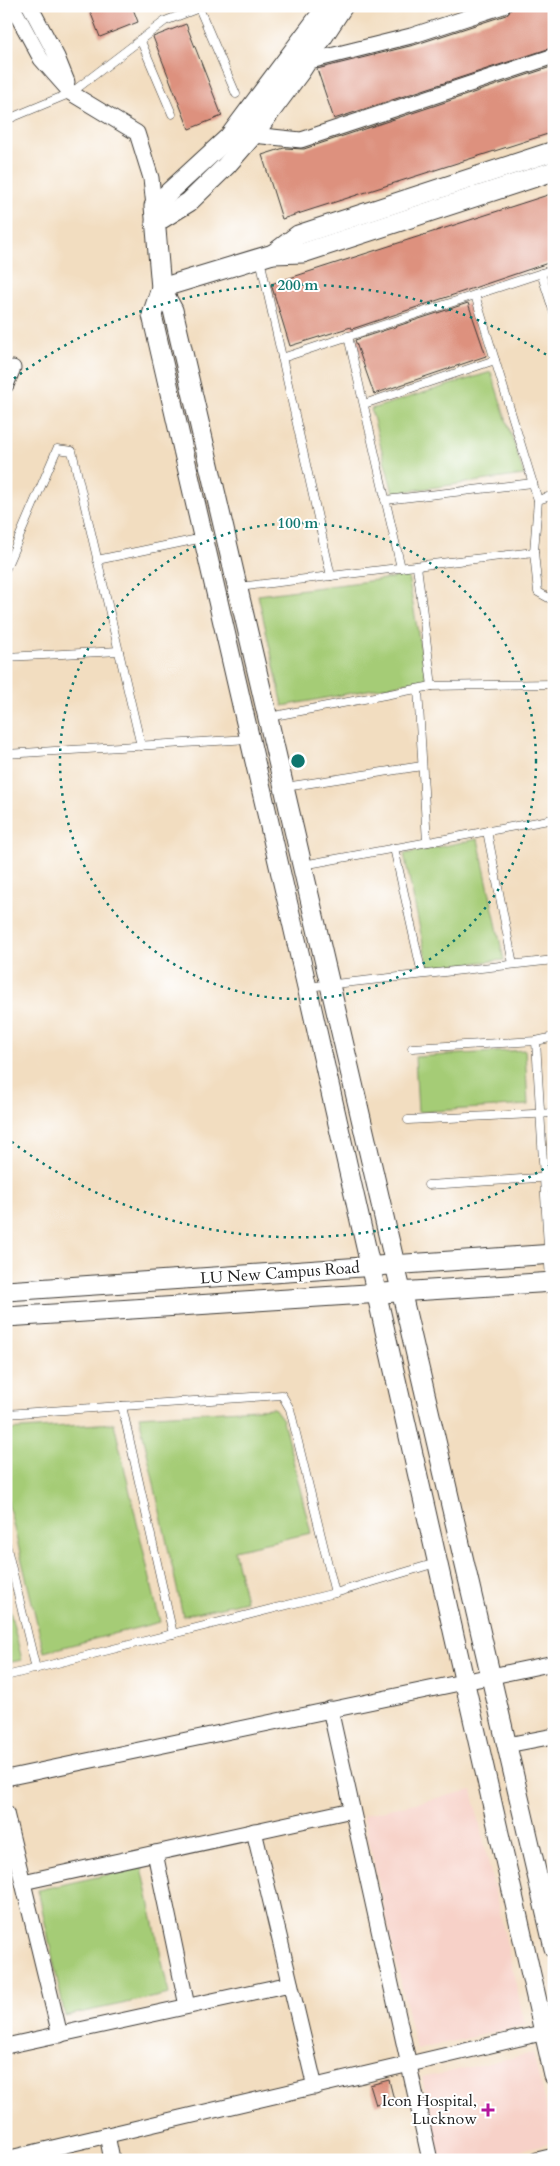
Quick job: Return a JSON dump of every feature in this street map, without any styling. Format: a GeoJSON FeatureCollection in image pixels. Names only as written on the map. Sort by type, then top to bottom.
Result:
{"type":"FeatureCollection","features":[{"type":"Feature","properties":{"kind":"street"},"geometry":{"type":"LineString","coordinates":[[154,215],[229,137],[327,6]]}},
{"type":"Feature","properties":{"kind":"street"},"geometry":{"type":"LineString","coordinates":[[154,215],[189,202],[226,166],[253,135],[306,62],[343,6]]}},
{"type":"Feature","properties":{"kind":"street"},"geometry":{"type":"LineString","coordinates":[[306,62],[411,36],[503,6]]}},
{"type":"Feature","properties":{"kind":"street"},"geometry":{"type":"LineString","coordinates":[[17,9],[41,59],[71,93],[137,133],[151,178],[161,288],[173,310],[507,1745],[547,1888],[554,1948]]}},
{"type":"Feature","properties":{"kind":"street"},"geometry":{"type":"LineString","coordinates":[[229,137],[253,135],[301,140],[554,56]]}},
{"type":"Feature","properties":{"kind":"street"},"geometry":{"type":"LineString","coordinates":[[266,256],[298,235],[554,151]]}},
{"type":"Feature","properties":{"kind":"street"},"geometry":{"type":"LineString","coordinates":[[161,288],[266,256],[303,253],[554,171]]}},
{"type":"Feature","properties":{"kind":"street"},"geometry":{"type":"LineString","coordinates":[[161,288],[152,315],[251,739],[463,1681],[549,2031],[554,2076]]}},
{"type":"Feature","properties":{"kind":"street"},"geometry":{"type":"LineString","coordinates":[[6,385],[10,367]]}},
{"type":"Feature","properties":{"kind":"street"},"geometry":{"type":"LineString","coordinates":[[258,771],[280,768]]}},
{"type":"Feature","properties":{"kind":"street","name":"LU New Campus Road"},"geometry":{"type":"LineString","coordinates":[[6,1290],[551,1254]]}},
{"type":"Feature","properties":{"kind":"street","name":"LU New Campus Road"},"geometry":{"type":"LineString","coordinates":[[6,1317],[552,1282]]}},
{"type":"Feature","properties":{"kind":"street"},"geometry":{"type":"LineString","coordinates":[[6,1778],[554,1663]]}},
{"type":"Feature","properties":{"kind":"street"},"geometry":{"type":"LineString","coordinates":[[330,1709],[430,2160]]}},
{"type":"Feature","properties":{"kind":"street"},"geometry":{"type":"LineString","coordinates":[[507,1745],[554,1736]]}},
{"type":"Feature","properties":{"kind":"street"},"geometry":{"type":"LineString","coordinates":[[23,1882],[352,1810]]}},
{"type":"Feature","properties":{"kind":"street"},"geometry":{"type":"LineString","coordinates":[[6,1813],[60,2035]]}},
{"type":"Feature","properties":{"kind":"street"},"geometry":{"type":"LineString","coordinates":[[254,1832],[315,2087]]}},
{"type":"Feature","properties":{"kind":"street"},"geometry":{"type":"LineString","coordinates":[[155,1853],[187,2006]]}},
{"type":"Feature","properties":{"kind":"street"},"geometry":{"type":"LineString","coordinates":[[6,2046],[290,1984]]}},
{"type":"Feature","properties":{"kind":"street"},"geometry":{"type":"LineString","coordinates":[[6,2159],[549,2031]]}},
{"type":"Feature","properties":{"kind":"street"},"geometry":{"type":"LineString","coordinates":[[107,2135],[112,2160]]}},
{"type":"Feature","properties":{"kind":"street"},"geometry":{"type":"LineString","coordinates":[[537,2160],[554,2156]]}},
{"type":"Feature","properties":{"kind":"lane"},"geometry":{"type":"LineString","coordinates":[[6,120],[71,93],[164,21],[199,8],[236,94]]}},
{"type":"Feature","properties":{"kind":"lane"},"geometry":{"type":"LineString","coordinates":[[140,39],[172,114]]}},
{"type":"Feature","properties":{"kind":"lane"},"geometry":{"type":"LineString","coordinates":[[266,256],[282,358],[332,576]]}},
{"type":"Feature","properties":{"kind":"lane"},"geometry":{"type":"LineString","coordinates":[[282,358],[554,269]]}},
{"type":"Feature","properties":{"kind":"lane"},"geometry":{"type":"LineString","coordinates":[[541,273],[554,313]]}},
{"type":"Feature","properties":{"kind":"lane"},"geometry":{"type":"LineString","coordinates":[[475,295],[538,500],[534,552],[538,592],[554,601]]}},
{"type":"Feature","properties":{"kind":"lane"},"geometry":{"type":"LineString","coordinates":[[348,336],[401,568]]}},
{"type":"Feature","properties":{"kind":"lane"},"geometry":{"type":"LineString","coordinates":[[364,404],[495,360]]}},
{"type":"Feature","properties":{"kind":"lane"},"geometry":{"type":"LineString","coordinates":[[6,568],[57,449],[72,451],[141,746]]}},
{"type":"Feature","properties":{"kind":"lane"},"geometry":{"type":"LineString","coordinates":[[386,500],[533,483]]}},
{"type":"Feature","properties":{"kind":"lane"},"geometry":{"type":"LineString","coordinates":[[538,500],[554,495]]}},
{"type":"Feature","properties":{"kind":"lane"},"geometry":{"type":"LineString","coordinates":[[97,560],[204,538]]}},
{"type":"Feature","properties":{"kind":"lane"},"geometry":{"type":"LineString","coordinates":[[238,587],[534,552]]}},
{"type":"Feature","properties":{"kind":"lane"},"geometry":{"type":"LineString","coordinates":[[417,566],[432,686]]}},
{"type":"Feature","properties":{"kind":"lane"},"geometry":{"type":"LineString","coordinates":[[6,657],[118,650]]}},
{"type":"Feature","properties":{"kind":"lane"},"geometry":{"type":"LineString","coordinates":[[268,717],[432,686],[554,684]]}},
{"type":"Feature","properties":{"kind":"lane"},"geometry":{"type":"LineString","coordinates":[[418,689],[427,842]]}},
{"type":"Feature","properties":{"kind":"lane"},"geometry":{"type":"LineString","coordinates":[[6,754],[251,739]]}},
{"type":"Feature","properties":{"kind":"lane"},"geometry":{"type":"LineString","coordinates":[[284,788],[422,766]]}},
{"type":"Feature","properties":{"kind":"lane"},"geometry":{"type":"LineString","coordinates":[[303,865],[553,819],[554,829]]}},
{"type":"Feature","properties":{"kind":"lane"},"geometry":{"type":"LineString","coordinates":[[487,831],[513,964]]}},
{"type":"Feature","properties":{"kind":"lane"},"geometry":{"type":"LineString","coordinates":[[394,848],[422,974]]}},
{"type":"Feature","properties":{"kind":"lane"},"geometry":{"type":"LineString","coordinates":[[307,986],[554,960]]}},
{"type":"Feature","properties":{"kind":"lane"},"geometry":{"type":"LineString","coordinates":[[412,1048],[536,1041],[554,1037]]}},
{"type":"Feature","properties":{"kind":"lane"},"geometry":{"type":"LineString","coordinates":[[536,1041],[552,1282]]}},
{"type":"Feature","properties":{"kind":"lane"},"geometry":{"type":"LineString","coordinates":[[408,1120],[554,1113]]}},
{"type":"Feature","properties":{"kind":"lane"},"geometry":{"type":"LineString","coordinates":[[428,1185],[554,1177]]}},
{"type":"Feature","properties":{"kind":"lane"},"geometry":{"type":"LineString","coordinates":[[6,1414],[282,1395],[290,1409],[335,1593]]}},
{"type":"Feature","properties":{"kind":"lane"},"geometry":{"type":"LineString","coordinates":[[122,1406],[173,1634]]}},
{"type":"Feature","properties":{"kind":"lane"},"geometry":{"type":"LineString","coordinates":[[6,1544],[36,1669]]}},
{"type":"Feature","properties":{"kind":"lane"},"geometry":{"type":"LineString","coordinates":[[6,1676],[335,1593],[436,1563]]}},
{"type":"Feature","properties":{"kind":"shaded area"},"geometry":{"type":"Polygon","coordinates":[[[472,1790],[525,2025],[416,2050],[363,1815],[472,1790]]]}},
{"type":"Feature","properties":{"kind":"shaded area","name":"Icon Hospital, Lucknow"},"geometry":{"type":"Polygon","coordinates":[[[533,2053],[554,2142],[480,2160],[441,2160],[422,2078],[533,2053]]]}},
{"type":"Feature","properties":{"kind":"green space"},"geometry":{"type":"Polygon","coordinates":[[[491,372],[524,475],[393,493],[371,409],[491,372]]]}},
{"type":"Feature","properties":{"kind":"green space"},"geometry":{"type":"Polygon","coordinates":[[[408,576],[426,679],[283,706],[258,595],[408,576]]]}},
{"type":"Feature","properties":{"kind":"green space"},"geometry":{"type":"Polygon","coordinates":[[[478,839],[504,960],[428,967],[404,854],[478,839]]]}},
{"type":"Feature","properties":{"kind":"green space"},"geometry":{"type":"Polygon","coordinates":[[[525,1050],[528,1105],[418,1112],[415,1057],[525,1050]]]}},
{"type":"Feature","properties":{"kind":"green space"},"geometry":{"type":"Polygon","coordinates":[[[274,1408],[283,1420],[311,1533],[234,1550],[246,1601],[183,1616],[139,1416],[274,1408]]]}},
{"type":"Feature","properties":{"kind":"green space"},"geometry":{"type":"Polygon","coordinates":[[[114,1423],[160,1622],[44,1652],[6,1495],[6,1430],[114,1423]]]}},
{"type":"Feature","properties":{"kind":"green space"},"geometry":{"type":"Polygon","coordinates":[[[6,1595],[22,1660],[6,1663],[6,1595]]]}},
{"type":"Feature","properties":{"kind":"green space"},"geometry":{"type":"Polygon","coordinates":[[[142,1867],[169,1994],[65,2016],[38,1890],[142,1867]]]}},
{"type":"Feature","properties":{"kind":"building"},"geometry":{"type":"Polygon","coordinates":[[[88,6],[132,6],[138,22],[100,37],[88,6]]]}},
{"type":"Feature","properties":{"kind":"building"},"geometry":{"type":"Polygon","coordinates":[[[517,6],[554,6],[554,47],[334,119],[317,69],[414,45],[506,15],[512,8],[517,6]]]}},
{"type":"Feature","properties":{"kind":"building"},"geometry":{"type":"Polygon","coordinates":[[[186,24],[222,116],[189,129],[153,37],[186,24]]]}},
{"type":"Feature","properties":{"kind":"building"},"geometry":{"type":"Polygon","coordinates":[[[554,66],[554,132],[282,219],[262,155],[284,148],[304,149],[554,66]]]}},
{"type":"Feature","properties":{"kind":"building"},"geometry":{"type":"Polygon","coordinates":[[[554,193],[554,261],[352,329],[351,327],[290,346],[271,284],[554,193]]]}},
{"type":"Feature","properties":{"kind":"building"},"geometry":{"type":"Polygon","coordinates":[[[468,303],[486,356],[374,394],[355,340],[468,303]]]}},
{"type":"Feature","properties":{"kind":"building"},"geometry":{"type":"Polygon","coordinates":[[[389,2080],[394,2100],[376,2105],[370,2085],[389,2080]]]}},
{"type":"Feature","properties":{"kind":"place","name":"Icon Hospital, Lucknow"},"geometry":{"type":"Point","coordinates":[488,2110]}}]}
